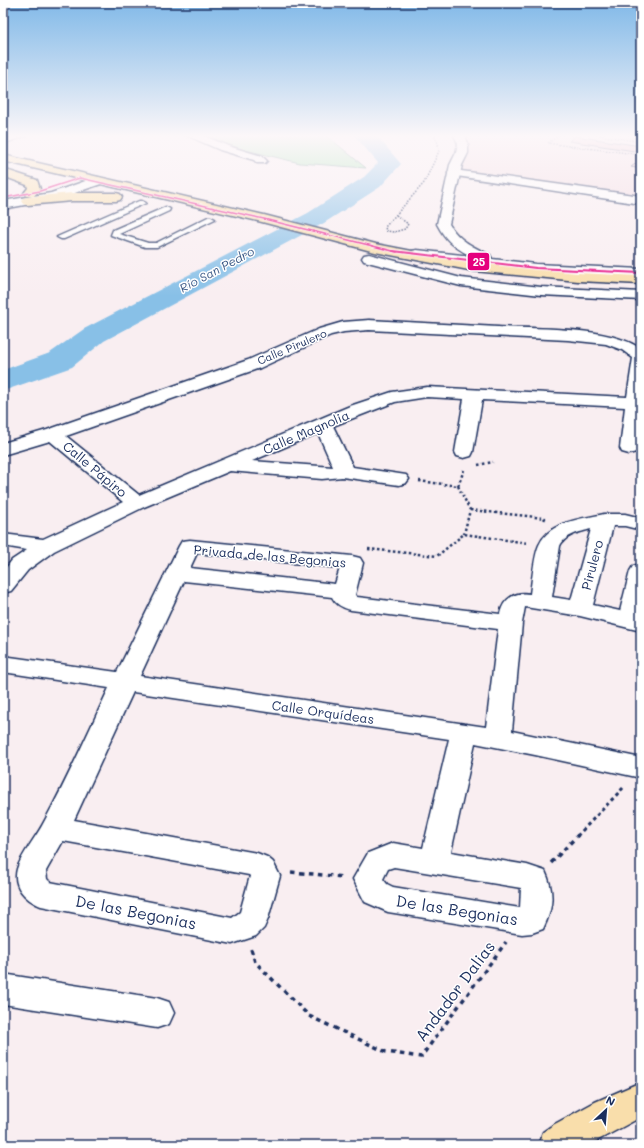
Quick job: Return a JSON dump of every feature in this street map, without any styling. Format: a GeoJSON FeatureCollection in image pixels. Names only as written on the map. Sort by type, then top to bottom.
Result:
{"type":"FeatureCollection","features":[{"type":"Feature","properties":{"kind":"main road"},"geometry":{"type":"LineString","coordinates":[[28,197],[34,189]]}},
{"type":"Feature","properties":{"kind":"main road"},"geometry":{"type":"LineString","coordinates":[[94,189],[116,197],[231,224]]}},
{"type":"Feature","properties":{"kind":"main road"},"geometry":{"type":"LineString","coordinates":[[125,189],[263,228],[336,244],[401,253],[474,267],[570,276],[641,280]]}},
{"type":"Feature","properties":{"kind":"main road"},"geometry":{"type":"LineString","coordinates":[[28,197],[116,197]]}},
{"type":"Feature","properties":{"kind":"main road"},"geometry":{"type":"LineString","coordinates":[[245,228],[263,228]]}},
{"type":"Feature","properties":{"kind":"main road"},"geometry":{"type":"LineString","coordinates":[[336,244],[369,258],[494,278],[641,287]]}},
{"type":"Feature","properties":{"kind":"main road"},"geometry":{"type":"LineString","coordinates":[[556,1145],[571,1135],[626,1105],[641,1099]]}},
{"type":"Feature","properties":{"kind":"street"},"geometry":{"type":"LineString","coordinates":[[3,198],[28,197],[49,189]]}},
{"type":"Feature","properties":{"kind":"street"},"geometry":{"type":"LineString","coordinates":[[3,205],[59,189]]}},
{"type":"Feature","properties":{"kind":"street"},"geometry":{"type":"LineString","coordinates":[[451,189],[444,224],[449,235],[460,245],[495,264]]}},
{"type":"Feature","properties":{"kind":"street"},"geometry":{"type":"LineString","coordinates":[[562,189],[641,200]]}},
{"type":"Feature","properties":{"kind":"street"},"geometry":{"type":"LineString","coordinates":[[401,253],[536,268],[641,272]]}},
{"type":"Feature","properties":{"kind":"street"},"geometry":{"type":"LineString","coordinates":[[369,258],[461,282],[541,291],[641,296]]}},
{"type":"Feature","properties":{"kind":"street","name":"Calle Pirulero"},"geometry":{"type":"LineString","coordinates":[[3,449],[53,434],[254,364],[325,332],[343,327],[369,325],[442,330],[568,335],[609,340],[628,347],[641,357],[638,402]]}},
{"type":"Feature","properties":{"kind":"street","name":"Calle Magnolia"},"geometry":{"type":"LineString","coordinates":[[3,586],[20,565],[46,546],[137,503],[392,397],[427,392],[638,402]]}},
{"type":"Feature","properties":{"kind":"street"},"geometry":{"type":"LineString","coordinates":[[464,452],[474,394]]}},
{"type":"Feature","properties":{"kind":"street"},"geometry":{"type":"LineString","coordinates":[[629,448],[638,402]]}},
{"type":"Feature","properties":{"kind":"street"},"geometry":{"type":"LineString","coordinates":[[323,425],[343,467],[341,471]]}},
{"type":"Feature","properties":{"kind":"street","name":"Calle Pápiro"},"geometry":{"type":"LineString","coordinates":[[53,434],[137,503]]}},
{"type":"Feature","properties":{"kind":"street"},"geometry":{"type":"LineString","coordinates":[[227,465],[322,473],[335,473],[341,471],[399,479]]}},
{"type":"Feature","properties":{"kind":"street","name":"Pirulero"},"geometry":{"type":"LineString","coordinates":[[551,541],[572,527],[604,520],[625,520],[641,524]]}},
{"type":"Feature","properties":{"kind":"street","name":"Pirulero"},"geometry":{"type":"LineString","coordinates":[[580,610],[604,520]]}},
{"type":"Feature","properties":{"kind":"street"},"geometry":{"type":"LineString","coordinates":[[3,540],[46,546]]}},
{"type":"Feature","properties":{"kind":"street"},"geometry":{"type":"LineString","coordinates":[[540,603],[551,541]]}},
{"type":"Feature","properties":{"kind":"street","name":"Privada de las Begonias"},"geometry":{"type":"LineString","coordinates":[[124,682],[190,546],[352,563],[345,592]]}},
{"type":"Feature","properties":{"kind":"street"},"geometry":{"type":"LineString","coordinates":[[498,738],[510,623],[513,607],[517,602],[524,600],[635,622],[641,571]]}},
{"type":"Feature","properties":{"kind":"street"},"geometry":{"type":"LineString","coordinates":[[176,573],[345,592],[343,598],[351,602],[510,623]]}},
{"type":"Feature","properties":{"kind":"street","name":"Calle Orquídeas"},"geometry":{"type":"LineString","coordinates":[[3,664],[464,732],[498,738],[636,775]]}},
{"type":"Feature","properties":{"kind":"street","name":"De las Begonias"},"geometry":{"type":"LineString","coordinates":[[124,682],[56,828],[31,870],[32,884],[41,893],[232,931],[245,927]]}},
{"type":"Feature","properties":{"kind":"street"},"geometry":{"type":"LineString","coordinates":[[434,861],[464,732]]}},
{"type":"Feature","properties":{"kind":"street"},"geometry":{"type":"LineString","coordinates":[[56,828],[257,865],[263,870],[265,876],[253,919],[245,927]]}},
{"type":"Feature","properties":{"kind":"street"},"geometry":{"type":"LineString","coordinates":[[368,879],[378,861],[393,856],[434,861],[527,877],[534,880]]}},
{"type":"Feature","properties":{"kind":"street","name":"De las Begonias"},"geometry":{"type":"LineString","coordinates":[[368,879],[376,894],[388,899],[522,921],[532,920],[536,913],[537,885],[534,880]]}},
{"type":"Feature","properties":{"kind":"street"},"geometry":{"type":"LineString","coordinates":[[3,989],[157,1013]]}},
{"type":"Feature","properties":{"kind":"lane"},"geometry":{"type":"LineString","coordinates":[[61,237],[142,203]]}},
{"type":"Feature","properties":{"kind":"lane"},"geometry":{"type":"LineString","coordinates":[[166,209],[116,232],[115,235],[148,245],[157,244],[211,220]]}},
{"type":"Feature","properties":{"kind":"path"},"geometry":{"type":"LineString","coordinates":[[396,215],[408,224],[405,229],[394,232],[386,231],[385,227],[419,189]]}},
{"type":"Feature","properties":{"kind":"path"},"geometry":{"type":"LineString","coordinates":[[352,563],[357,548],[437,556],[464,534],[470,510],[458,486],[399,479]]}},
{"type":"Feature","properties":{"kind":"path"},"geometry":{"type":"LineString","coordinates":[[470,510],[545,518],[542,529],[551,541]]}},
{"type":"Feature","properties":{"kind":"path"},"geometry":{"type":"LineString","coordinates":[[464,534],[551,541]]}},
{"type":"Feature","properties":{"kind":"path"},"geometry":{"type":"LineString","coordinates":[[534,880],[636,775]]}},
{"type":"Feature","properties":{"kind":"path"},"geometry":{"type":"LineString","coordinates":[[263,870],[368,879]]}},
{"type":"Feature","properties":{"kind":"path","name":"Andador Dalias"},"geometry":{"type":"LineString","coordinates":[[245,927],[255,962],[309,1016],[386,1052],[421,1057],[522,921]]}},
{"type":"Feature","properties":{"kind":"shaded area"},"geometry":{"type":"Polygon","coordinates":[[[562,189],[641,189],[641,200],[562,189]]]}},
{"type":"Feature","properties":{"kind":"waterway","name":"Río San Pedro"},"geometry":{"type":"LineString","coordinates":[[3,381],[61,360],[94,335],[316,218],[362,189]]}},
{"type":"Feature","properties":{"kind":"transit line","name":"25"},"geometry":{"type":"LineString","coordinates":[[3,198],[47,189]]}},
{"type":"Feature","properties":{"kind":"transit line","name":"25"},"geometry":{"type":"LineString","coordinates":[[127,189],[264,219],[401,253],[536,268],[641,273]]}}]}
